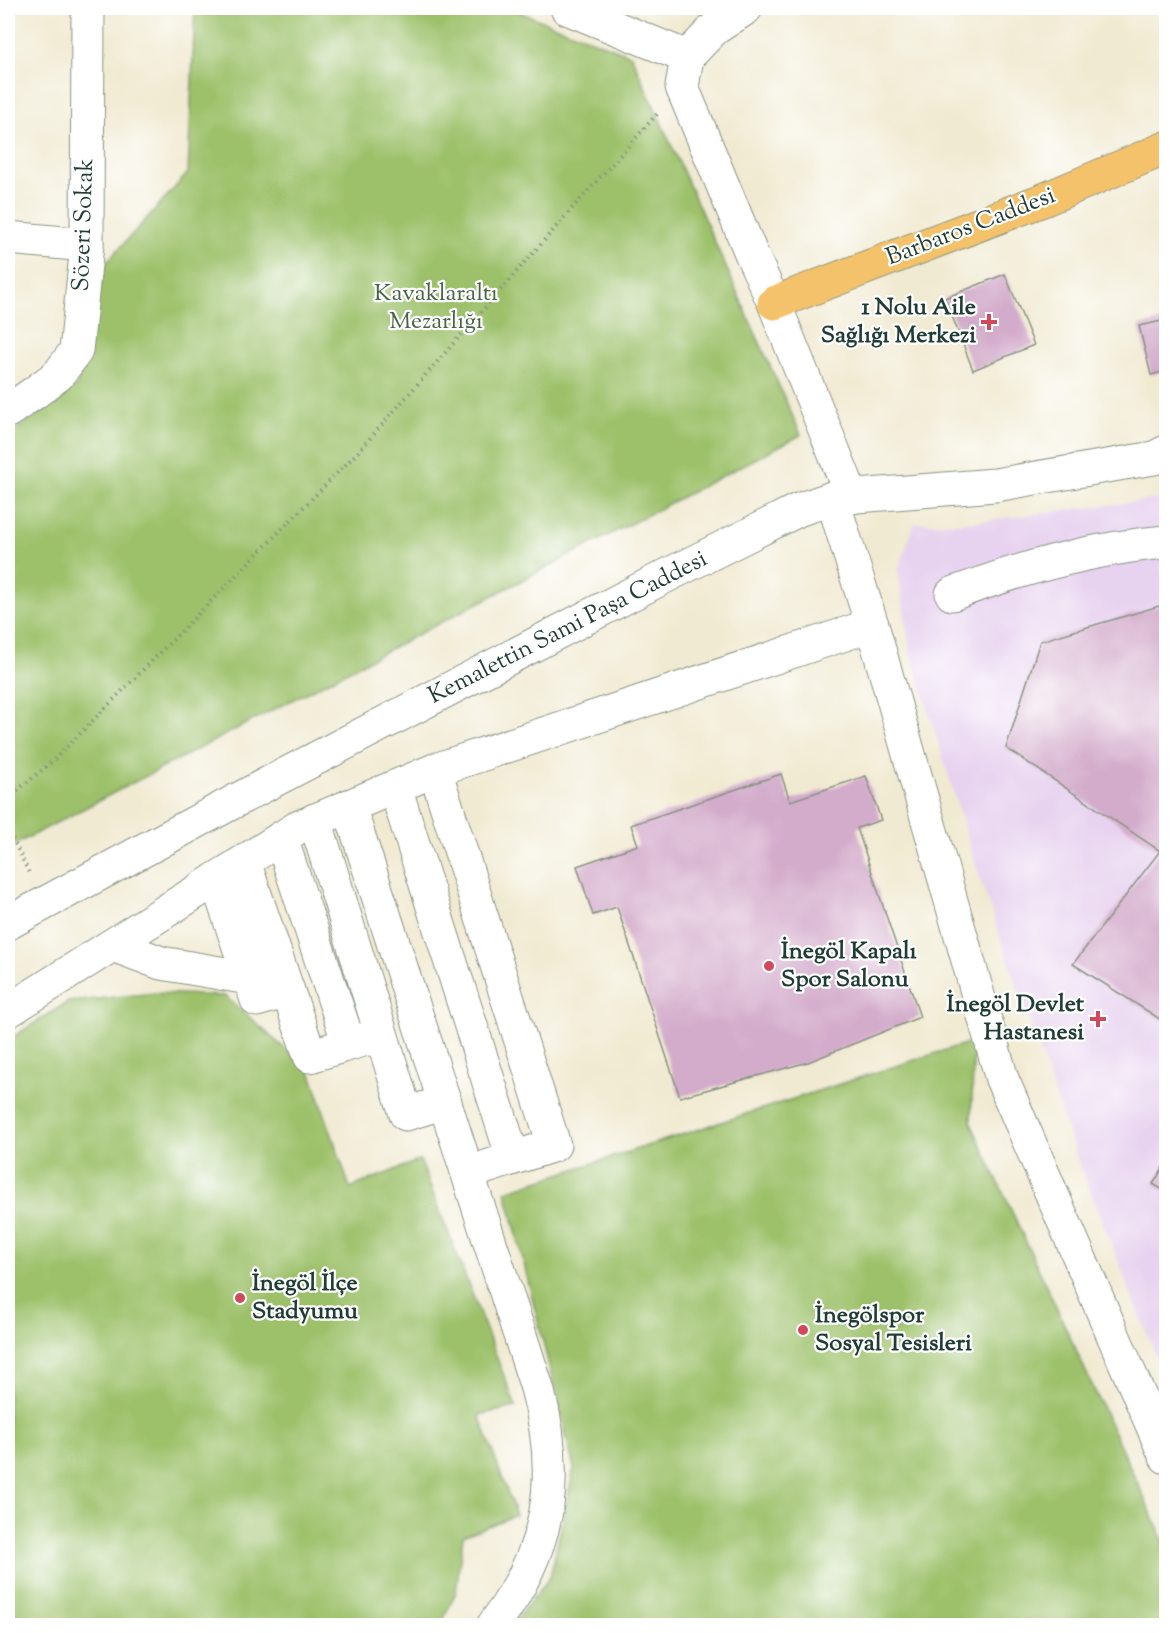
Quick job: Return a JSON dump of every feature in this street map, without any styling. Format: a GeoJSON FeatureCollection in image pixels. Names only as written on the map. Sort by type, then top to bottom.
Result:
{"type":"FeatureCollection","features":[{"type":"Feature","properties":{"kind":"main road","name":"Barbaros Caddesi"},"geometry":{"type":"LineString","coordinates":[[774,303],[1042,200],[1167,148]]}},
{"type":"Feature","properties":{"kind":"street","name":"Sözeri Sokak"},"geometry":{"type":"LineString","coordinates":[[8,411],[58,375],[76,351],[87,245],[88,8]]}},
{"type":"Feature","properties":{"kind":"street"},"geometry":{"type":"LineString","coordinates":[[567,8],[684,72],[751,253],[774,303],[842,497],[872,625],[1002,1079],[1167,1457]]}},
{"type":"Feature","properties":{"kind":"street"},"geometry":{"type":"LineString","coordinates":[[684,72],[714,29],[746,8]]}},
{"type":"Feature","properties":{"kind":"street"},"geometry":{"type":"LineString","coordinates":[[8,238],[87,245]]}},
{"type":"Feature","properties":{"kind":"street","name":"Kemalettin Sami Paşa Caddesi"},"geometry":{"type":"LineString","coordinates":[[8,923],[278,779],[798,510],[842,497],[995,485],[1154,458],[1167,452]]}},
{"type":"Feature","properties":{"kind":"street"},"geometry":{"type":"LineString","coordinates":[[952,594],[999,576],[1046,562],[1094,552],[1167,542]]}},
{"type":"Feature","properties":{"kind":"street"},"geometry":{"type":"LineString","coordinates":[[8,1011],[297,828],[435,770],[872,625]]}},
{"type":"Feature","properties":{"kind":"street"},"geometry":{"type":"LineString","coordinates":[[435,770],[554,1145],[468,1173]]}},
{"type":"Feature","properties":{"kind":"street"},"geometry":{"type":"LineString","coordinates":[[395,787],[513,1158]]}},
{"type":"Feature","properties":{"kind":"street"},"geometry":{"type":"LineString","coordinates":[[349,806],[545,1415],[550,1472],[543,1528],[523,1581],[493,1626]]}},
{"type":"Feature","properties":{"kind":"street"},"geometry":{"type":"LineString","coordinates":[[315,820],[406,1114],[445,1102]]}},
{"type":"Feature","properties":{"kind":"street"},"geometry":{"type":"LineString","coordinates":[[281,838],[349,1044]]}},
{"type":"Feature","properties":{"kind":"street"},"geometry":{"type":"LineString","coordinates":[[244,862],[310,1056],[381,1035]]}},
{"type":"Feature","properties":{"kind":"street"},"geometry":{"type":"LineString","coordinates":[[216,879],[257,1000],[288,991]]}},
{"type":"Feature","properties":{"kind":"street"},"geometry":{"type":"LineString","coordinates":[[113,945],[161,963],[249,978]]}},
{"type":"Feature","properties":{"kind":"path"},"geometry":{"type":"LineString","coordinates":[[8,798],[52,761],[358,452],[577,203],[684,72]]}},
{"type":"Feature","properties":{"kind":"path"},"geometry":{"type":"LineString","coordinates":[[8,820],[11,835],[43,904]]}},
{"type":"Feature","properties":{"kind":"shaded area","name":"İnegöl Devlet Hastanesi"},"geometry":{"type":"Polygon","coordinates":[[[1166,498],[1166,1381],[1077,1158],[980,879],[910,650],[898,570],[915,523],[963,523],[1166,498]]]}},
{"type":"Feature","properties":{"kind":"green space","name":"Kavaklaraltı Mezarlığı"},"geometry":{"type":"Polygon","coordinates":[[[195,8],[509,8],[631,55],[801,435],[8,848],[8,436],[77,385],[105,264],[188,173],[195,8]]]}},
{"type":"Feature","properties":{"kind":"green space","name":"İnegöl İlçe Stadyumu"},"geometry":{"type":"Polygon","coordinates":[[[155,993],[225,996],[310,1071],[350,1188],[420,1160],[516,1407],[479,1415],[516,1515],[463,1536],[456,1592],[441,1625],[8,1626],[8,1040],[68,1002],[155,993]]]}},
{"type":"Feature","properties":{"kind":"green space","name":"İnegölspor Sosyal Tesisleri"},"geometry":{"type":"Polygon","coordinates":[[[974,1041],[971,1123],[1166,1545],[1166,1625],[512,1625],[550,1577],[574,1468],[506,1191],[974,1041]]]}},
{"type":"Feature","properties":{"kind":"building","name":"1 Nolu Aile Sağlığı Merkezi"},"geometry":{"type":"Polygon","coordinates":[[[1005,274],[1034,345],[973,370],[945,298],[1005,274]]]}},
{"type":"Feature","properties":{"kind":"building"},"geometry":{"type":"Polygon","coordinates":[[[1166,320],[1166,371],[1151,375],[1139,326],[1166,320]]]}},
{"type":"Feature","properties":{"kind":"building"},"geometry":{"type":"Polygon","coordinates":[[[1166,604],[1166,1023],[1073,964],[1160,851],[1006,748],[1040,641],[1166,604]]]}},
{"type":"Feature","properties":{"kind":"building","name":"İnegöl Kapalı Spor Salonu"},"geometry":{"type":"Polygon","coordinates":[[[781,774],[790,801],[866,776],[881,820],[857,828],[920,1017],[808,1062],[680,1097],[617,907],[593,915],[577,866],[638,845],[631,825],[781,774]]]}},
{"type":"Feature","properties":{"kind":"building"},"geometry":{"type":"Polygon","coordinates":[[[1166,1163],[1166,1192],[1153,1184],[1166,1163]]]}},
{"type":"Feature","properties":{"kind":"place","name":"1 Nolu Aile Sağlığı Merkezi"},"geometry":{"type":"Point","coordinates":[989,322]}},
{"type":"Feature","properties":{"kind":"place","name":"İnegöl Kapalı Spor Salonu"},"geometry":{"type":"Point","coordinates":[769,966]}},
{"type":"Feature","properties":{"kind":"place","name":"İnegöl Devlet Hastanesi"},"geometry":{"type":"Point","coordinates":[1098,1019]}},
{"type":"Feature","properties":{"kind":"place","name":"İnegöl İlçe Stadyumu"},"geometry":{"type":"Point","coordinates":[240,1298]}},
{"type":"Feature","properties":{"kind":"place","name":"İnegölspor Sosyal Tesisleri"},"geometry":{"type":"Point","coordinates":[803,1330]}}]}
